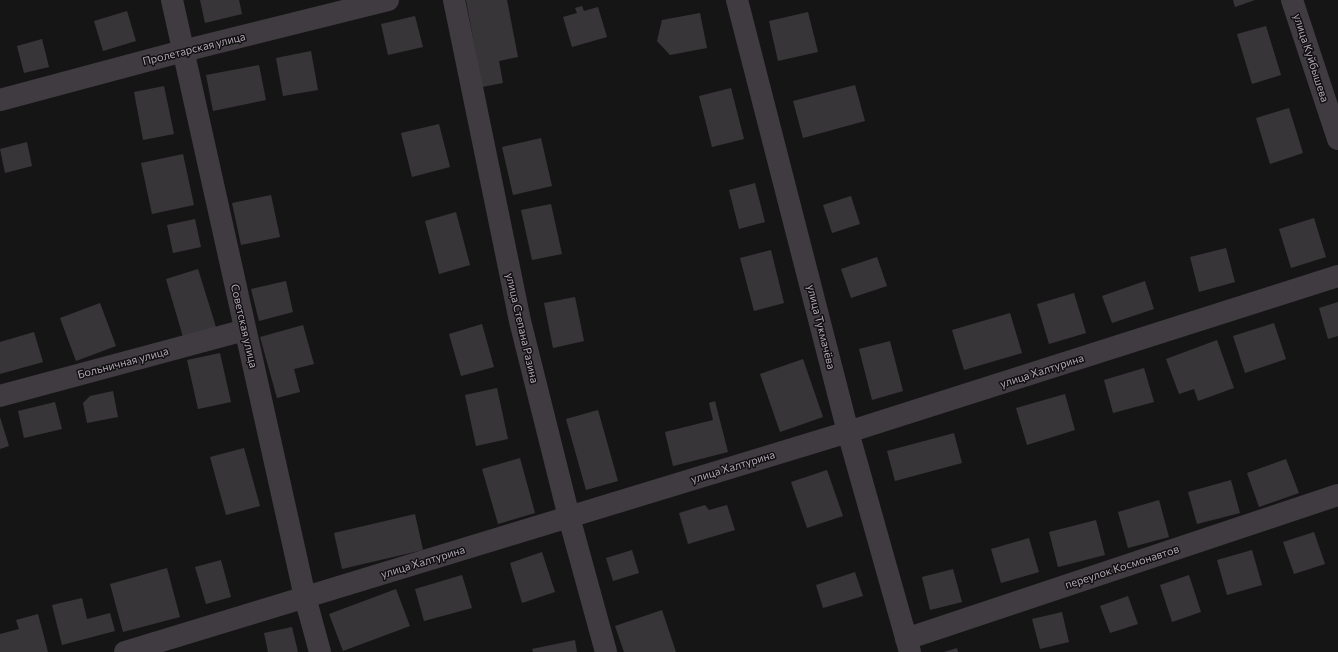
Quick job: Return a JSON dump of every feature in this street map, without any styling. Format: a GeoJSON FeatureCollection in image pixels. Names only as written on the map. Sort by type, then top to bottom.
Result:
{"type":"FeatureCollection","features":[{"type":"Feature","properties":{"kind":"street","name":"Советская улица"},"geometry":{"type":"LineString","coordinates":[[172,0],[305,598],[320,652]]}},
{"type":"Feature","properties":{"kind":"street","name":"Пролетарская улица"},"geometry":{"type":"LineString","coordinates":[[0,100],[183,51],[388,0]]}},
{"type":"Feature","properties":{"kind":"street","name":"улица Степана Разина"},"geometry":{"type":"LineString","coordinates":[[454,0],[520,321],[569,517],[606,652]]}},
{"type":"Feature","properties":{"kind":"street","name":"улица Тукмачёва"},"geometry":{"type":"LineString","coordinates":[[737,0],[848,432],[908,645]]}},
{"type":"Feature","properties":{"kind":"street","name":"улица Куйбышева"},"geometry":{"type":"LineString","coordinates":[[1292,0],[1338,139]]}},
{"type":"Feature","properties":{"kind":"street","name":"улица Халтурина"},"geometry":{"type":"LineString","coordinates":[[125,652],[848,432],[1338,276]]}},
{"type":"Feature","properties":{"kind":"street","name":"Больничная улица"},"geometry":{"type":"LineString","coordinates":[[0,396],[245,330]]}},
{"type":"Feature","properties":{"kind":"street","name":"переулок Космонавтов"},"geometry":{"type":"LineString","coordinates":[[908,645],[1338,495]]}},
{"type":"Feature","properties":{"kind":"building"},"geometry":{"type":"Polygon","coordinates":[[[200,0],[239,0],[242,14],[205,23],[200,0]]]}},
{"type":"Feature","properties":{"kind":"building"},"geometry":{"type":"Polygon","coordinates":[[[466,0],[507,0],[518,57],[499,61],[503,83],[482,87],[466,0]]]}},
{"type":"Feature","properties":{"kind":"building"},"geometry":{"type":"Polygon","coordinates":[[[1233,0],[1255,0],[1235,7],[1233,0]]]}},
{"type":"Feature","properties":{"kind":"building"},"geometry":{"type":"Polygon","coordinates":[[[582,6],[584,11],[598,7],[607,37],[572,47],[563,17],[577,13],[575,8],[582,6]]]}},
{"type":"Feature","properties":{"kind":"building"},"geometry":{"type":"Polygon","coordinates":[[[127,11],[136,41],[103,51],[94,21],[127,11]]]}},
{"type":"Feature","properties":{"kind":"building"},"geometry":{"type":"Polygon","coordinates":[[[808,12],[818,52],[778,61],[769,21],[808,12]]]}},
{"type":"Feature","properties":{"kind":"building"},"geometry":{"type":"Polygon","coordinates":[[[700,13],[707,48],[670,55],[657,41],[662,20],[700,13]]]}},
{"type":"Feature","properties":{"kind":"building"},"geometry":{"type":"Polygon","coordinates":[[[415,16],[423,47],[388,55],[381,24],[415,16]]]}},
{"type":"Feature","properties":{"kind":"building"},"geometry":{"type":"Polygon","coordinates":[[[1266,26],[1281,75],[1252,84],[1237,34],[1266,26]]]}},
{"type":"Feature","properties":{"kind":"building"},"geometry":{"type":"Polygon","coordinates":[[[42,39],[49,67],[24,73],[17,46],[42,39]]]}},
{"type":"Feature","properties":{"kind":"building"},"geometry":{"type":"Polygon","coordinates":[[[311,51],[318,90],[283,96],[276,58],[311,51]]]}},
{"type":"Feature","properties":{"kind":"building"},"geometry":{"type":"Polygon","coordinates":[[[259,65],[266,100],[213,111],[206,75],[259,65]]]}},
{"type":"Feature","properties":{"kind":"building"},"geometry":{"type":"Polygon","coordinates":[[[855,85],[865,121],[803,138],[793,101],[855,85]]]}},
{"type":"Feature","properties":{"kind":"building"},"geometry":{"type":"Polygon","coordinates":[[[164,86],[174,134],[143,140],[134,92],[164,86]]]}},
{"type":"Feature","properties":{"kind":"building"},"geometry":{"type":"Polygon","coordinates":[[[731,88],[744,139],[712,147],[699,96],[731,88]]]}},
{"type":"Feature","properties":{"kind":"building"},"geometry":{"type":"Polygon","coordinates":[[[1289,108],[1303,153],[1270,164],[1256,118],[1289,108]]]}},
{"type":"Feature","properties":{"kind":"building"},"geometry":{"type":"Polygon","coordinates":[[[439,124],[450,167],[412,177],[401,133],[439,124]]]}},
{"type":"Feature","properties":{"kind":"building"},"geometry":{"type":"Polygon","coordinates":[[[541,138],[552,186],[513,195],[502,147],[541,138]]]}},
{"type":"Feature","properties":{"kind":"building"},"geometry":{"type":"Polygon","coordinates":[[[27,142],[32,166],[5,173],[0,149],[27,142]]]}},
{"type":"Feature","properties":{"kind":"building"},"geometry":{"type":"Polygon","coordinates":[[[183,154],[194,205],[152,214],[141,163],[183,154]]]}},
{"type":"Feature","properties":{"kind":"building"},"geometry":{"type":"Polygon","coordinates":[[[755,183],[765,222],[739,229],[729,190],[755,183]]]}},
{"type":"Feature","properties":{"kind":"building"},"geometry":{"type":"Polygon","coordinates":[[[271,195],[280,237],[241,245],[232,203],[271,195]]]}},
{"type":"Feature","properties":{"kind":"building"},"geometry":{"type":"Polygon","coordinates":[[[851,196],[860,224],[832,233],[823,205],[851,196]]]}},
{"type":"Feature","properties":{"kind":"building"},"geometry":{"type":"Polygon","coordinates":[[[551,204],[562,254],[532,260],[521,210],[551,204]]]}},
{"type":"Feature","properties":{"kind":"building"},"geometry":{"type":"Polygon","coordinates":[[[456,212],[470,265],[439,274],[425,221],[456,212]]]}},
{"type":"Feature","properties":{"kind":"building"},"geometry":{"type":"Polygon","coordinates":[[[1314,218],[1326,257],[1291,268],[1279,229],[1314,218]]]}},
{"type":"Feature","properties":{"kind":"building"},"geometry":{"type":"Polygon","coordinates":[[[195,219],[201,247],[173,253],[167,225],[195,219]]]}},
{"type":"Feature","properties":{"kind":"building"},"geometry":{"type":"Polygon","coordinates":[[[1226,248],[1235,282],[1199,292],[1190,257],[1226,248]]]}},
{"type":"Feature","properties":{"kind":"building"},"geometry":{"type":"Polygon","coordinates":[[[771,250],[784,303],[754,311],[740,258],[771,250]]]}},
{"type":"Feature","properties":{"kind":"building"},"geometry":{"type":"Polygon","coordinates":[[[877,257],[887,286],[851,298],[841,269],[877,257]]]}},
{"type":"Feature","properties":{"kind":"building"},"geometry":{"type":"Polygon","coordinates":[[[198,269],[216,327],[183,337],[166,279],[198,269]]]}},
{"type":"Feature","properties":{"kind":"building"},"geometry":{"type":"Polygon","coordinates":[[[286,281],[293,312],[259,321],[251,289],[286,281]]]}},
{"type":"Feature","properties":{"kind":"building"},"geometry":{"type":"Polygon","coordinates":[[[1145,281],[1154,309],[1112,323],[1102,296],[1145,281]]]}},
{"type":"Feature","properties":{"kind":"building"},"geometry":{"type":"Polygon","coordinates":[[[1074,293],[1086,333],[1049,344],[1037,304],[1074,293]]]}},
{"type":"Feature","properties":{"kind":"building"},"geometry":{"type":"Polygon","coordinates":[[[575,297],[584,341],[553,348],[544,303],[575,297]]]}},
{"type":"Feature","properties":{"kind":"building"},"geometry":{"type":"Polygon","coordinates":[[[1338,302],[1338,336],[1328,339],[1319,308],[1338,302]]]}},
{"type":"Feature","properties":{"kind":"building"},"geometry":{"type":"Polygon","coordinates":[[[100,303],[116,346],[76,361],[60,318],[100,303]]]}},
{"type":"Feature","properties":{"kind":"building"},"geometry":{"type":"Polygon","coordinates":[[[1010,313],[1022,353],[964,370],[952,330],[1010,313]]]}},
{"type":"Feature","properties":{"kind":"building"},"geometry":{"type":"Polygon","coordinates":[[[1274,323],[1286,359],[1245,373],[1233,336],[1274,323]]]}},
{"type":"Feature","properties":{"kind":"building"},"geometry":{"type":"Polygon","coordinates":[[[482,324],[494,367],[461,376],[449,334],[482,324]]]}},
{"type":"Feature","properties":{"kind":"building"},"geometry":{"type":"Polygon","coordinates":[[[303,325],[314,364],[294,369],[300,392],[277,398],[260,337],[303,325]]]}},
{"type":"Feature","properties":{"kind":"building"},"geometry":{"type":"Polygon","coordinates":[[[34,332],[43,362],[0,374],[0,342],[34,332]]]}},
{"type":"Feature","properties":{"kind":"building"},"geometry":{"type":"Polygon","coordinates":[[[1217,340],[1234,388],[1198,401],[1194,389],[1179,394],[1166,359],[1217,340]]]}},
{"type":"Feature","properties":{"kind":"building"},"geometry":{"type":"Polygon","coordinates":[[[890,341],[903,391],[872,400],[859,349],[890,341]]]}},
{"type":"Feature","properties":{"kind":"building"},"geometry":{"type":"Polygon","coordinates":[[[220,353],[231,402],[198,409],[187,360],[220,353]]]}},
{"type":"Feature","properties":{"kind":"building"},"geometry":{"type":"Polygon","coordinates":[[[803,359],[823,417],[780,432],[760,374],[803,359]]]}},
{"type":"Feature","properties":{"kind":"building"},"geometry":{"type":"Polygon","coordinates":[[[1144,368],[1154,402],[1113,413],[1104,380],[1144,368]]]}},
{"type":"Feature","properties":{"kind":"building"},"geometry":{"type":"Polygon","coordinates":[[[497,388],[508,439],[476,446],[465,395],[497,388]]]}},
{"type":"Feature","properties":{"kind":"building"},"geometry":{"type":"Polygon","coordinates":[[[113,391],[118,417],[87,423],[83,403],[90,396],[113,391]]]}},
{"type":"Feature","properties":{"kind":"building"},"geometry":{"type":"Polygon","coordinates":[[[1065,394],[1075,430],[1027,445],[1016,408],[1065,394]]]}},
{"type":"Feature","properties":{"kind":"building"},"geometry":{"type":"Polygon","coordinates":[[[715,401],[728,452],[673,466],[665,432],[713,420],[709,403],[715,401]]]}},
{"type":"Feature","properties":{"kind":"building"},"geometry":{"type":"Polygon","coordinates":[[[55,402],[62,429],[24,438],[18,411],[55,402]]]}},
{"type":"Feature","properties":{"kind":"building"},"geometry":{"type":"Polygon","coordinates":[[[598,410],[618,481],[586,490],[566,419],[598,410]]]}},
{"type":"Feature","properties":{"kind":"building"},"geometry":{"type":"Polygon","coordinates":[[[0,417],[9,446],[0,449],[0,417]]]}},
{"type":"Feature","properties":{"kind":"building"},"geometry":{"type":"Polygon","coordinates":[[[954,433],[962,463],[895,481],[887,451],[954,433]]]}},
{"type":"Feature","properties":{"kind":"building"},"geometry":{"type":"Polygon","coordinates":[[[244,448],[260,506],[226,515],[210,457],[244,448]]]}},
{"type":"Feature","properties":{"kind":"building"},"geometry":{"type":"Polygon","coordinates":[[[520,458],[535,513],[498,524],[482,469],[520,458]]]}},
{"type":"Feature","properties":{"kind":"building"},"geometry":{"type":"Polygon","coordinates":[[[1286,459],[1299,493],[1259,507],[1247,473],[1286,459]]]}},
{"type":"Feature","properties":{"kind":"building"},"geometry":{"type":"Polygon","coordinates":[[[827,470],[843,516],[807,528],[791,482],[827,470]]]}},
{"type":"Feature","properties":{"kind":"building"},"geometry":{"type":"Polygon","coordinates":[[[1231,480],[1240,513],[1197,524],[1188,492],[1231,480]]]}},
{"type":"Feature","properties":{"kind":"building"},"geometry":{"type":"Polygon","coordinates":[[[1159,500],[1169,537],[1128,548],[1118,512],[1159,500]]]}},
{"type":"Feature","properties":{"kind":"building"},"geometry":{"type":"Polygon","coordinates":[[[705,505],[709,510],[727,505],[735,530],[688,544],[679,513],[705,505]]]}},
{"type":"Feature","properties":{"kind":"building"},"geometry":{"type":"Polygon","coordinates":[[[415,514],[423,550],[342,569],[334,533],[415,514]]]}},
{"type":"Feature","properties":{"kind":"building"},"geometry":{"type":"Polygon","coordinates":[[[1096,520],[1105,555],[1058,567],[1049,532],[1096,520]]]}},
{"type":"Feature","properties":{"kind":"building"},"geometry":{"type":"Polygon","coordinates":[[[1314,532],[1325,564],[1294,574],[1283,542],[1314,532]]]}},
{"type":"Feature","properties":{"kind":"building"},"geometry":{"type":"Polygon","coordinates":[[[1029,538],[1039,572],[1001,583],[991,549],[1029,538]]]}},
{"type":"Feature","properties":{"kind":"building"},"geometry":{"type":"Polygon","coordinates":[[[632,550],[639,573],[613,581],[606,558],[632,550]]]}},
{"type":"Feature","properties":{"kind":"building"},"geometry":{"type":"Polygon","coordinates":[[[1252,550],[1262,585],[1227,595],[1217,560],[1252,550]]]}},
{"type":"Feature","properties":{"kind":"building"},"geometry":{"type":"Polygon","coordinates":[[[542,552],[555,592],[522,603],[510,563],[542,552]]]}},
{"type":"Feature","properties":{"kind":"building"},"geometry":{"type":"Polygon","coordinates":[[[221,560],[231,597],[206,604],[195,567],[221,560]]]}},
{"type":"Feature","properties":{"kind":"building"},"geometry":{"type":"Polygon","coordinates":[[[167,568],[180,617],[123,632],[110,584],[167,568]]]}},
{"type":"Feature","properties":{"kind":"building"},"geometry":{"type":"Polygon","coordinates":[[[953,569],[962,602],[930,610],[922,577],[953,569]]]}},
{"type":"Feature","properties":{"kind":"building"},"geometry":{"type":"Polygon","coordinates":[[[855,572],[863,596],[823,608],[816,585],[855,572]]]}},
{"type":"Feature","properties":{"kind":"building"},"geometry":{"type":"Polygon","coordinates":[[[462,575],[472,608],[424,621],[415,589],[462,575]]]}},
{"type":"Feature","properties":{"kind":"building"},"geometry":{"type":"Polygon","coordinates":[[[1189,575],[1201,612],[1172,622],[1160,585],[1189,575]]]}},
{"type":"Feature","properties":{"kind":"building"},"geometry":{"type":"Polygon","coordinates":[[[396,589],[410,626],[343,651],[329,614],[396,589]]]}},
{"type":"Feature","properties":{"kind":"building"},"geometry":{"type":"Polygon","coordinates":[[[1128,596],[1138,624],[1110,633],[1100,606],[1128,596]]]}},
{"type":"Feature","properties":{"kind":"building"},"geometry":{"type":"Polygon","coordinates":[[[82,598],[87,619],[110,613],[115,631],[62,645],[52,605],[82,598]]]}},
{"type":"Feature","properties":{"kind":"building"},"geometry":{"type":"Polygon","coordinates":[[[662,610],[676,652],[624,652],[615,626],[662,610]]]}},
{"type":"Feature","properties":{"kind":"building"},"geometry":{"type":"Polygon","coordinates":[[[1062,612],[1069,642],[1040,649],[1032,619],[1062,612]]]}},
{"type":"Feature","properties":{"kind":"building"},"geometry":{"type":"Polygon","coordinates":[[[38,614],[48,652],[0,652],[0,634],[19,629],[16,620],[38,614]]]}},
{"type":"Feature","properties":{"kind":"building"},"geometry":{"type":"Polygon","coordinates":[[[292,627],[298,652],[268,652],[264,633],[292,627]]]}},
{"type":"Feature","properties":{"kind":"building"},"geometry":{"type":"Polygon","coordinates":[[[575,640],[577,652],[533,652],[532,649],[575,640]]]}},
{"type":"Feature","properties":{"kind":"building"},"geometry":{"type":"Polygon","coordinates":[[[957,648],[958,652],[944,652],[957,648]]]}}]}
